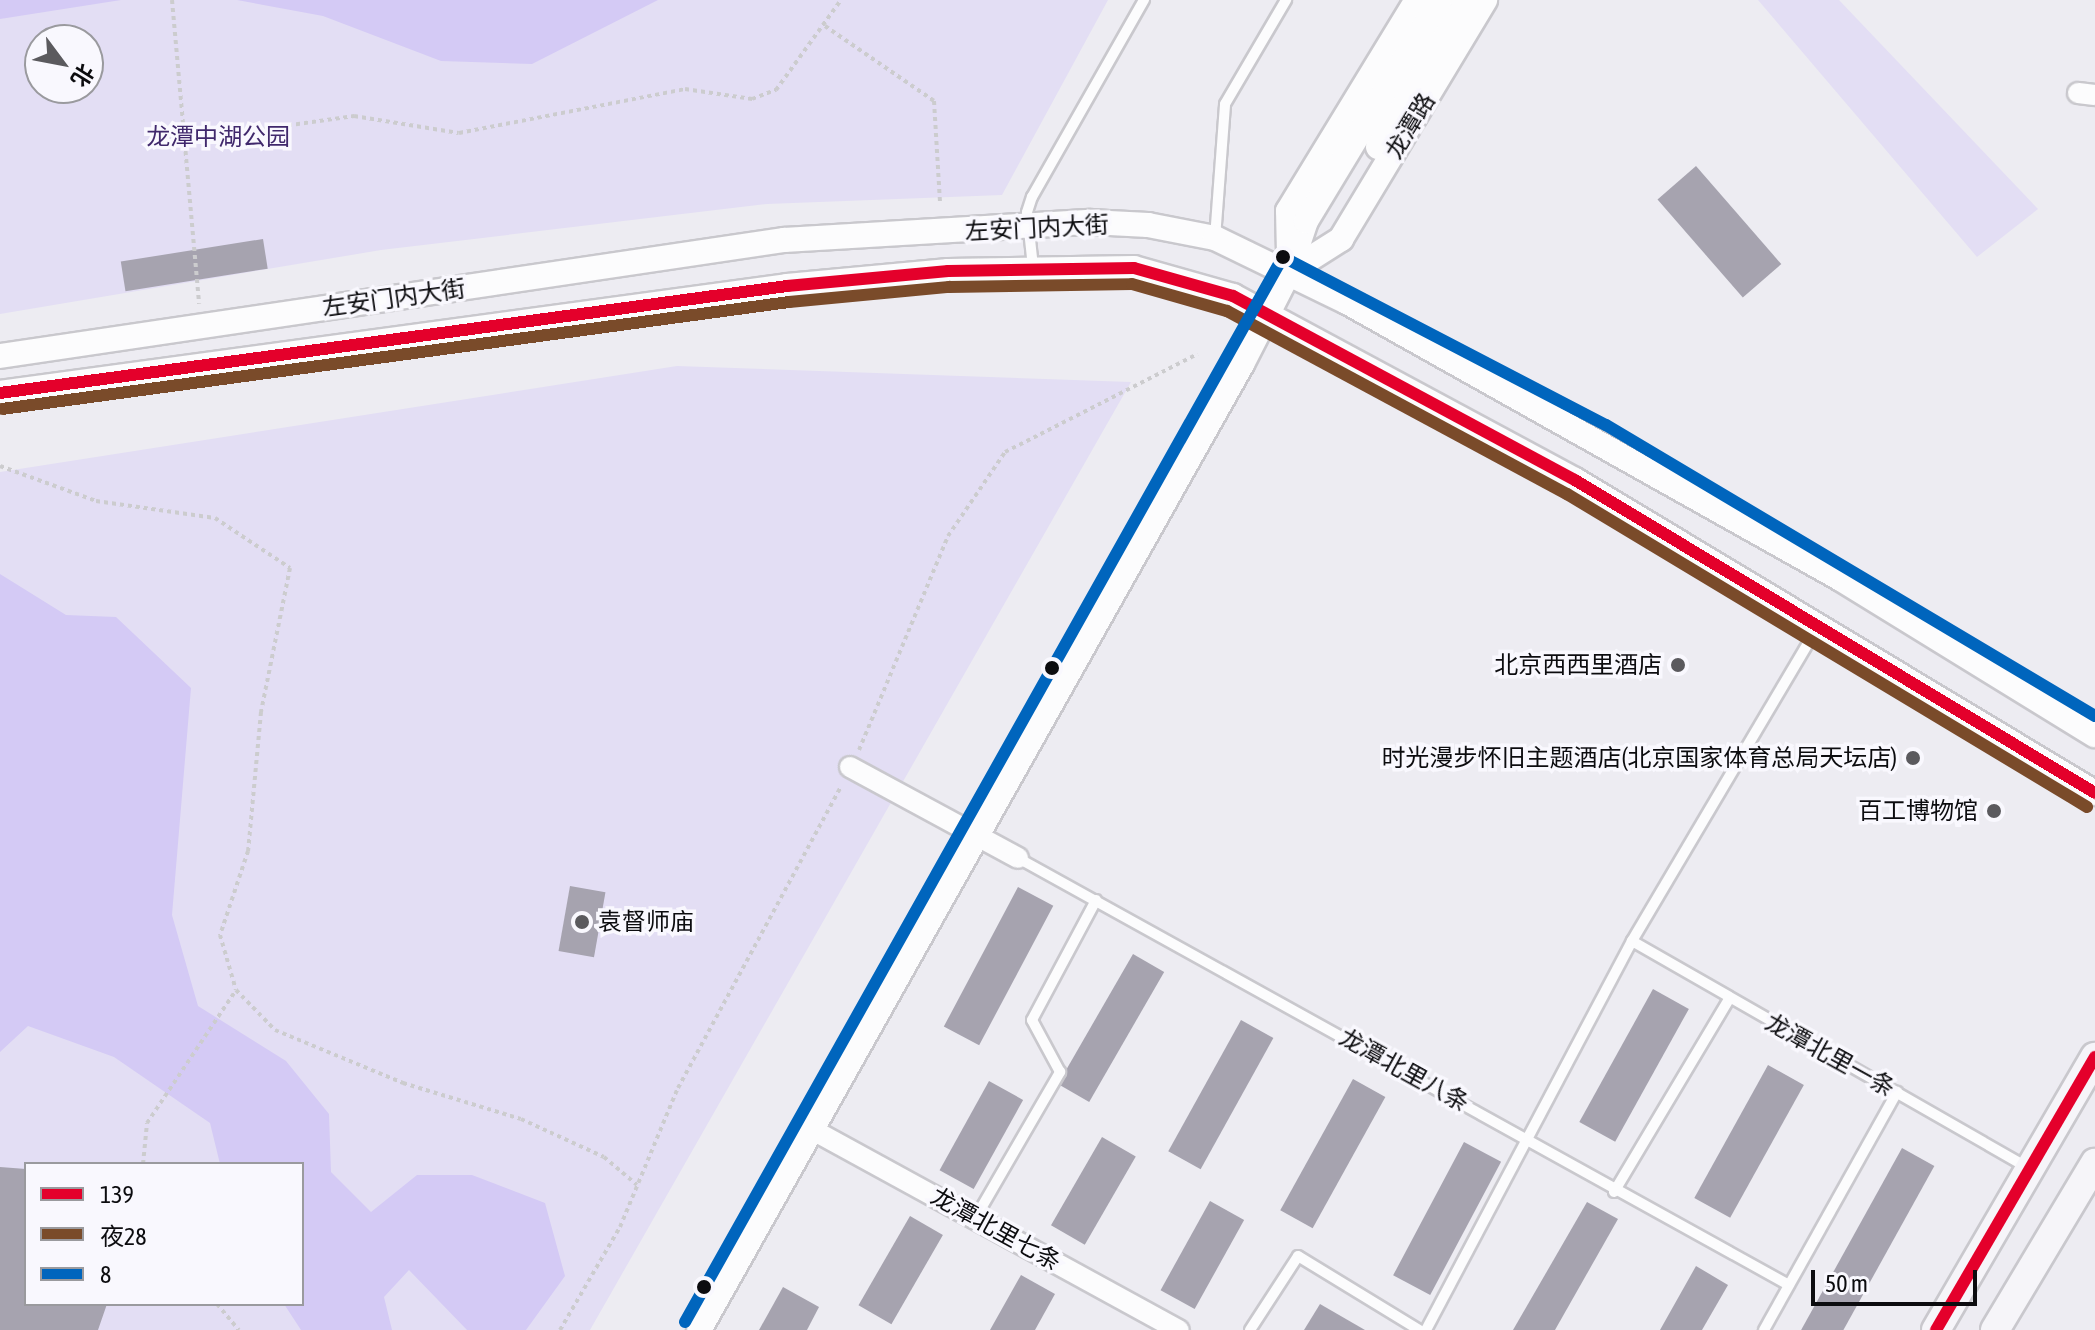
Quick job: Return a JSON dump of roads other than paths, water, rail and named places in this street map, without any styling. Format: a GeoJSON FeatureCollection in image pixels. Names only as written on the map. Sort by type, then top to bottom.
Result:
{"type":"FeatureCollection","features":[{"type":"Feature","properties":{"kind":"main road"},"geometry":{"type":"LineString","coordinates":[[1936,1330],[2095,1057]]}},
{"type":"Feature","properties":{"kind":"main road"},"geometry":{"type":"LineString","coordinates":[[1995,1330],[2095,1163]]}},
{"type":"Feature","properties":{"kind":"street","name":"龙潭路"},"geometry":{"type":"LineString","coordinates":[[1289,272],[1288,211],[1417,0]]}},
{"type":"Feature","properties":{"kind":"street","name":"龙潭路"},"geometry":{"type":"LineString","coordinates":[[699,1330],[979,838],[1267,315],[1289,272],[1306,221],[1440,0]]}},
{"type":"Feature","properties":{"kind":"street","name":"龙潭路"},"geometry":{"type":"LineString","coordinates":[[1289,272],[1328,233],[1463,0]]}},
{"type":"Feature","properties":{"kind":"street","name":"龙潭路"},"geometry":{"type":"LineString","coordinates":[[1289,272],[1341,239],[1485,0]]}},
{"type":"Feature","properties":{"kind":"street","name":"左安门内大街"},"geometry":{"type":"LineString","coordinates":[[0,356],[784,240],[1090,222],[1215,238],[1289,272],[1598,439],[2095,735]]}},
{"type":"Feature","properties":{"kind":"street","name":"左安门内大街"},"geometry":{"type":"LineString","coordinates":[[0,393],[787,286],[1033,267],[1134,268],[1191,280],[1267,315],[1575,480],[1819,624],[2095,793]]}},
{"type":"Feature","properties":{"kind":"street"},"geometry":{"type":"LineString","coordinates":[[850,767],[1018,858]]}},
{"type":"Feature","properties":{"kind":"street","name":"龙潭北里七条"},"geometry":{"type":"LineString","coordinates":[[813,1130],[1179,1330]]}},
{"type":"Feature","properties":{"kind":"lane"},"geometry":{"type":"LineString","coordinates":[[1033,267],[1028,228],[1032,197],[1144,0]]}},
{"type":"Feature","properties":{"kind":"lane"},"geometry":{"type":"LineString","coordinates":[[1215,238],[1225,104],[1286,0]]}},
{"type":"Feature","properties":{"kind":"lane"},"geometry":{"type":"LineString","coordinates":[[1426,1330],[1632,941],[1819,624]]}},
{"type":"Feature","properties":{"kind":"lane","name":"龙潭北里八条"},"geometry":{"type":"LineString","coordinates":[[1018,858],[1527,1138],[1614,1192],[1789,1285]]}},
{"type":"Feature","properties":{"kind":"lane"},"geometry":{"type":"LineString","coordinates":[[976,1217],[1060,1072],[1032,1020],[1096,900]]}},
{"type":"Feature","properties":{"kind":"lane","name":"龙潭北里一条"},"geometry":{"type":"LineString","coordinates":[[1632,941],[2028,1168]]}},
{"type":"Feature","properties":{"kind":"lane"},"geometry":{"type":"LineString","coordinates":[[1614,1192],[1729,999]]}},
{"type":"Feature","properties":{"kind":"lane"},"geometry":{"type":"LineString","coordinates":[[1764,1330],[1897,1092]]}},
{"type":"Feature","properties":{"kind":"lane"},"geometry":{"type":"LineString","coordinates":[[1250,1330],[1298,1256],[1419,1330]]}},
{"type":"Feature","properties":{"kind":"place","name":"北京西西里酒店"},"geometry":{"type":"Point","coordinates":[1678,665]}},
{"type":"Feature","properties":{"kind":"place","name":"时光漫步怀旧主题酒店(北京国家体育总局天坛店)"},"geometry":{"type":"Point","coordinates":[1913,758]}},
{"type":"Feature","properties":{"kind":"place","name":"百工博物馆"},"geometry":{"type":"Point","coordinates":[1994,811]}},
{"type":"Feature","properties":{"kind":"place","name":"袁督师庙"},"geometry":{"type":"Point","coordinates":[582,922]}},
{"type":"Feature","properties":{"kind":"park label","name":"龙潭中湖公园"},"geometry":{"type":"Point","coordinates":[218,137]}}]}
